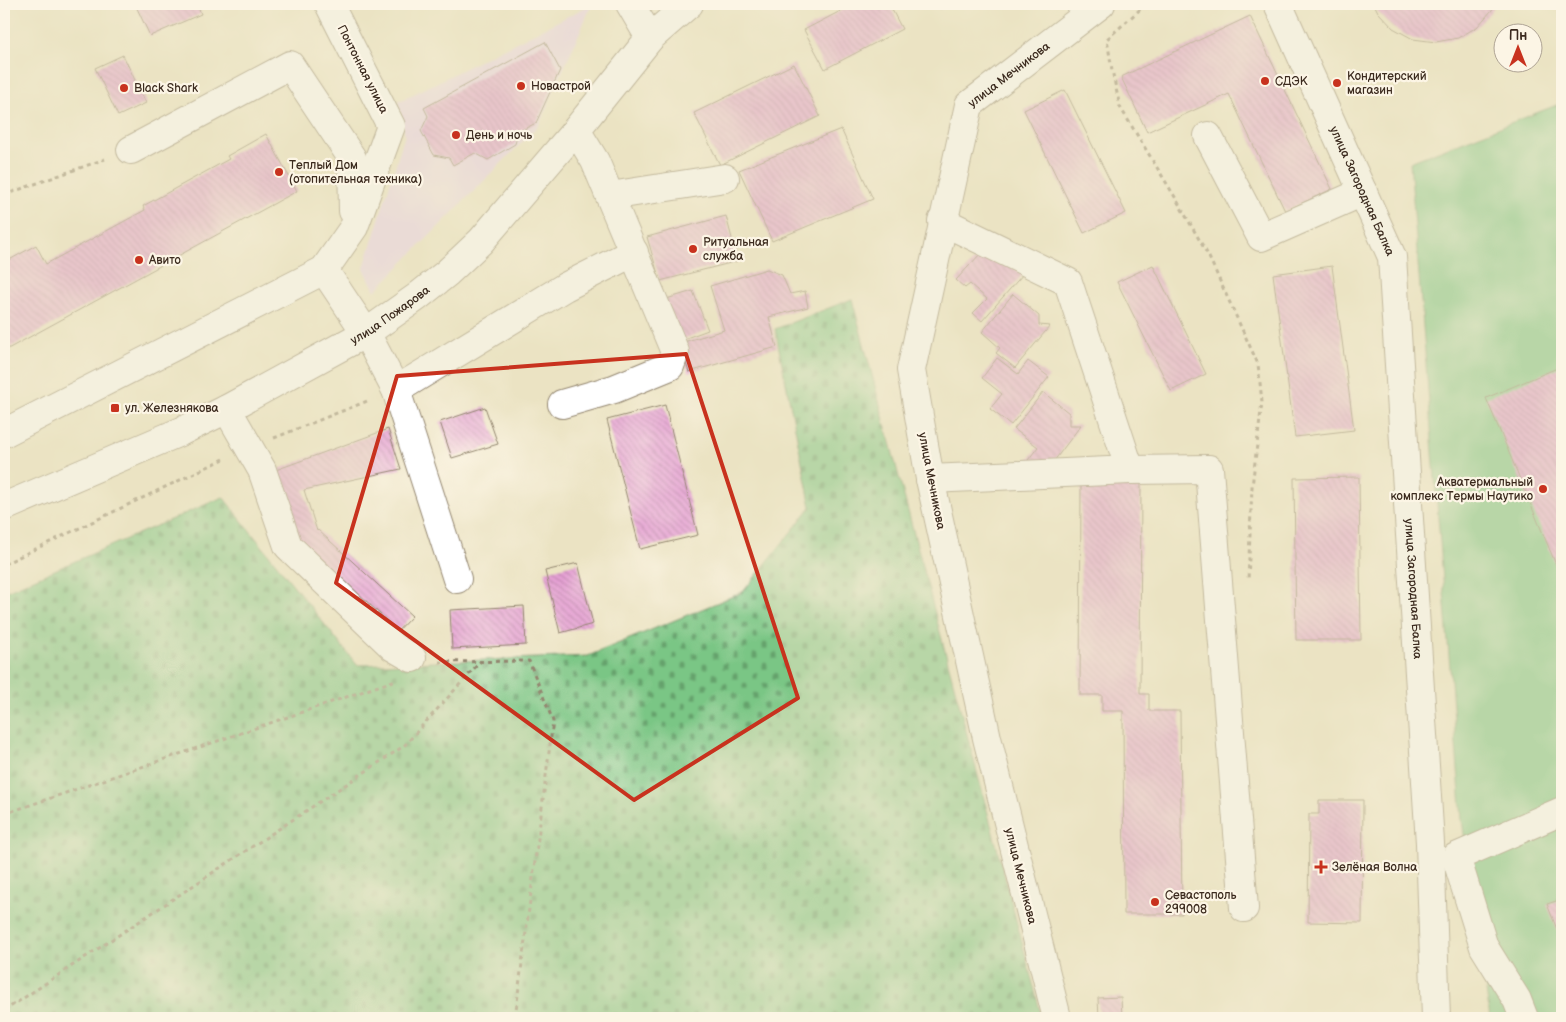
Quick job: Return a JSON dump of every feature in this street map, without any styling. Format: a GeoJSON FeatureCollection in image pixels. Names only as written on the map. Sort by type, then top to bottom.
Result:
{"type":"FeatureCollection","features":[{"type":"Feature","properties":{"kind":"street","name":"Понтонная улица"},"geometry":{"type":"LineString","coordinates":[[324,270],[354,227],[392,126],[329,4]]}},
{"type":"Feature","properties":{"kind":"street"},"geometry":{"type":"LineString","coordinates":[[630,4],[650,38]]}},
{"type":"Feature","properties":{"kind":"street","name":"улица Пожарова"},"geometry":{"type":"LineString","coordinates":[[4,507],[182,431],[227,409],[366,333],[447,273],[481,241],[576,130],[650,38],[689,4]]}},
{"type":"Feature","properties":{"kind":"street","name":"улица Мечникова"},"geometry":{"type":"LineString","coordinates":[[1057,1018],[987,738],[930,479],[911,370],[942,221],[969,105],[1102,4]]}},
{"type":"Feature","properties":{"kind":"street","name":"улица Загородная Балка"},"geometry":{"type":"LineString","coordinates":[[1278,4],[1392,257],[1430,843],[1436,1018]]}},
{"type":"Feature","properties":{"kind":"street"},"geometry":{"type":"LineString","coordinates":[[131,150],[290,65],[352,158],[354,227]]}},
{"type":"Feature","properties":{"kind":"street"},"geometry":{"type":"LineString","coordinates":[[562,404],[614,389],[670,366],[675,352],[595,161],[576,130]]}},
{"type":"Feature","properties":{"kind":"street"},"geometry":{"type":"LineString","coordinates":[[1208,136],[1261,237],[1363,192]]}},
{"type":"Feature","properties":{"kind":"street"},"geometry":{"type":"LineString","coordinates":[[610,196],[725,178]]}},
{"type":"Feature","properties":{"kind":"street"},"geometry":{"type":"LineString","coordinates":[[942,221],[1068,282],[1130,470]]}},
{"type":"Feature","properties":{"kind":"street"},"geometry":{"type":"LineString","coordinates":[[396,390],[565,287],[634,252]]}},
{"type":"Feature","properties":{"kind":"street"},"geometry":{"type":"LineString","coordinates":[[4,432],[324,270],[366,333],[396,390],[457,579]]}},
{"type":"Feature","properties":{"kind":"street"},"geometry":{"type":"LineString","coordinates":[[227,409],[262,470],[288,546],[414,668]]}},
{"type":"Feature","properties":{"kind":"street"},"geometry":{"type":"LineString","coordinates":[[930,479],[1130,470],[1209,470],[1244,908]]}},
{"type":"Feature","properties":{"kind":"street"},"geometry":{"type":"LineString","coordinates":[[1524,1018],[1517,1000],[1484,947],[1456,857],[1562,810]]}},
{"type":"Feature","properties":{"kind":"path"},"geometry":{"type":"LineString","coordinates":[[1146,4],[1107,39],[1120,107],[1175,197],[1208,256],[1258,364],[1262,402],[1252,487],[1247,583]]}},
{"type":"Feature","properties":{"kind":"path"},"geometry":{"type":"LineString","coordinates":[[4,195],[131,150]]}},
{"type":"Feature","properties":{"kind":"path"},"geometry":{"type":"LineString","coordinates":[[4,564],[249,448],[396,390]]}},
{"type":"Feature","properties":{"kind":"path"},"geometry":{"type":"LineString","coordinates":[[4,814],[414,668],[442,663],[529,660],[552,722],[515,1018]]}},
{"type":"Feature","properties":{"kind":"path"},"geometry":{"type":"LineString","coordinates":[[4,1011],[404,746],[480,662]]}},
{"type":"Feature","properties":{"kind":"path"},"geometry":{"type":"LineString","coordinates":[[414,668],[442,663]]}},
{"type":"Feature","properties":{"kind":"highlighted area"},"geometry":{"type":"Polygon","coordinates":[[[686,354],[798,698],[634,800],[336,583],[397,376],[686,354]]]}},
{"type":"Feature","properties":{"kind":"shaded area"},"geometry":{"type":"Polygon","coordinates":[[[592,4],[539,125],[375,291],[364,268],[405,135],[398,102],[592,4]]]}},
{"type":"Feature","properties":{"kind":"green space"},"geometry":{"type":"Polygon","coordinates":[[[1562,103],[1562,1018],[1490,1018],[1462,820],[1410,162],[1562,103]]]}},
{"type":"Feature","properties":{"kind":"green space"},"geometry":{"type":"Polygon","coordinates":[[[852,299],[1042,1018],[4,1018],[4,592],[223,497],[357,665],[588,656],[743,592],[811,507],[775,329],[852,299]]]}},
{"type":"Feature","properties":{"kind":"building"},"geometry":{"type":"Polygon","coordinates":[[[135,4],[197,4],[201,14],[150,36],[135,4]]]}},
{"type":"Feature","properties":{"kind":"building"},"geometry":{"type":"Polygon","coordinates":[[[854,4],[889,4],[902,29],[825,69],[804,30],[854,4]]]}},
{"type":"Feature","properties":{"kind":"building"},"geometry":{"type":"Polygon","coordinates":[[[937,4],[951,4],[940,9],[937,4]]]}},
{"type":"Feature","properties":{"kind":"building"},"geometry":{"type":"Polygon","coordinates":[[[1374,4],[1495,4],[1477,27],[1458,38],[1436,42],[1413,39],[1393,28],[1378,12],[1374,4]]]}},
{"type":"Feature","properties":{"kind":"building"},"geometry":{"type":"Polygon","coordinates":[[[1250,16],[1332,189],[1285,211],[1229,94],[1147,132],[1121,77],[1250,16]]]}},
{"type":"Feature","properties":{"kind":"building"},"geometry":{"type":"Polygon","coordinates":[[[545,42],[560,70],[536,123],[518,132],[515,144],[488,160],[475,153],[453,165],[449,158],[434,155],[421,131],[428,116],[424,108],[545,42]]]}},
{"type":"Feature","properties":{"kind":"building"},"geometry":{"type":"Polygon","coordinates":[[[123,55],[146,103],[118,116],[95,68],[123,55]]]}},
{"type":"Feature","properties":{"kind":"building"},"geometry":{"type":"Polygon","coordinates":[[[794,64],[820,116],[720,165],[694,113],[794,64]]]}},
{"type":"Feature","properties":{"kind":"building"},"geometry":{"type":"Polygon","coordinates":[[[1065,90],[1126,213],[1084,233],[1024,110],[1065,90]]]}},
{"type":"Feature","properties":{"kind":"building"},"geometry":{"type":"Polygon","coordinates":[[[841,129],[873,199],[772,241],[739,170],[841,129]]]}},
{"type":"Feature","properties":{"kind":"building"},"geometry":{"type":"Polygon","coordinates":[[[266,134],[297,191],[4,351],[4,263],[36,245],[46,264],[145,210],[143,206],[229,159],[227,156],[266,134]]]}},
{"type":"Feature","properties":{"kind":"building","name":"Ритуальная служба"},"geometry":{"type":"Polygon","coordinates":[[[726,216],[738,261],[660,281],[647,237],[726,216]]]}},
{"type":"Feature","properties":{"kind":"building"},"geometry":{"type":"Polygon","coordinates":[[[981,253],[1024,273],[982,321],[973,313],[987,299],[970,284],[965,288],[956,280],[981,253]]]}},
{"type":"Feature","properties":{"kind":"building"},"geometry":{"type":"Polygon","coordinates":[[[1153,265],[1206,374],[1171,391],[1117,282],[1153,265]]]}},
{"type":"Feature","properties":{"kind":"building"},"geometry":{"type":"Polygon","coordinates":[[[1332,266],[1354,430],[1295,437],[1273,274],[1332,266]]]}},
{"type":"Feature","properties":{"kind":"building"},"geometry":{"type":"Polygon","coordinates":[[[767,269],[782,275],[790,294],[805,291],[808,307],[769,317],[777,347],[689,372],[680,343],[724,330],[710,286],[767,269]]]}},
{"type":"Feature","properties":{"kind":"building"},"geometry":{"type":"Polygon","coordinates":[[[693,291],[708,330],[678,341],[663,300],[693,291]]]}},
{"type":"Feature","properties":{"kind":"building"},"geometry":{"type":"Polygon","coordinates":[[[1013,294],[1039,316],[1039,325],[1050,326],[1015,368],[996,353],[1000,348],[982,332],[1013,294]]]}},
{"type":"Feature","properties":{"kind":"building"},"geometry":{"type":"Polygon","coordinates":[[[997,358],[1018,374],[1028,361],[1049,377],[1011,425],[990,409],[1002,394],[982,378],[997,358]]]}},
{"type":"Feature","properties":{"kind":"building","name":"Акватермальный комплекс Термы Наутико"},"geometry":{"type":"Polygon","coordinates":[[[1562,366],[1562,579],[1486,398],[1562,366]]]}},
{"type":"Feature","properties":{"kind":"building"},"geometry":{"type":"Polygon","coordinates":[[[1043,392],[1069,413],[1069,425],[1081,425],[1048,469],[1038,468],[1028,460],[1038,447],[1014,429],[1043,392]]]}},
{"type":"Feature","properties":{"kind":"building"},"geometry":{"type":"Polygon","coordinates":[[[665,405],[698,535],[640,549],[607,420],[665,405]]]}},
{"type":"Feature","properties":{"kind":"building"},"geometry":{"type":"Polygon","coordinates":[[[485,407],[498,444],[452,458],[440,422],[485,407]]]}},
{"type":"Feature","properties":{"kind":"building"},"geometry":{"type":"Polygon","coordinates":[[[388,429],[401,469],[304,490],[317,531],[412,616],[392,637],[299,551],[273,471],[388,429]]]}},
{"type":"Feature","properties":{"kind":"building"},"geometry":{"type":"Polygon","coordinates":[[[1359,477],[1361,640],[1296,640],[1294,478],[1359,477]]]}},
{"type":"Feature","properties":{"kind":"building"},"geometry":{"type":"Polygon","coordinates":[[[1081,482],[1141,482],[1140,694],[1149,694],[1149,711],[1180,711],[1182,914],[1124,914],[1123,711],[1102,711],[1102,695],[1080,695],[1081,482]]]}},
{"type":"Feature","properties":{"kind":"building"},"geometry":{"type":"Polygon","coordinates":[[[578,563],[593,624],[560,633],[545,571],[578,563]]]}},
{"type":"Feature","properties":{"kind":"building"},"geometry":{"type":"Polygon","coordinates":[[[524,606],[526,645],[452,649],[450,610],[524,606]]]}},
{"type":"Feature","properties":{"kind":"building"},"geometry":{"type":"Polygon","coordinates":[[[1319,800],[1363,800],[1362,923],[1308,922],[1309,814],[1319,814],[1319,800]]]}},
{"type":"Feature","properties":{"kind":"building"},"geometry":{"type":"Polygon","coordinates":[[[1562,899],[1562,942],[1547,904],[1562,899]]]}},
{"type":"Feature","properties":{"kind":"building"},"geometry":{"type":"Polygon","coordinates":[[[1121,997],[1122,1018],[1099,1018],[1098,998],[1121,997]]]}},
{"type":"Feature","properties":{"kind":"place","name":"СДЭК"},"geometry":{"type":"Point","coordinates":[1265,81]}},
{"type":"Feature","properties":{"kind":"place","name":"Кондитерский магазин"},"geometry":{"type":"Point","coordinates":[1337,83]}},
{"type":"Feature","properties":{"kind":"place","name":"Новастрой"},"geometry":{"type":"Point","coordinates":[521,86]}},
{"type":"Feature","properties":{"kind":"place","name":"Black Shark"},"geometry":{"type":"Point","coordinates":[124,88]}},
{"type":"Feature","properties":{"kind":"place","name":"День и ночь"},"geometry":{"type":"Point","coordinates":[456,135]}},
{"type":"Feature","properties":{"kind":"place","name":"Теплый Дом (отопительная техника)"},"geometry":{"type":"Point","coordinates":[279,172]}},
{"type":"Feature","properties":{"kind":"place","name":"Ритуальная служба"},"geometry":{"type":"Point","coordinates":[693,249]}},
{"type":"Feature","properties":{"kind":"place","name":"Авито"},"geometry":{"type":"Point","coordinates":[139,260]}},
{"type":"Feature","properties":{"kind":"place","name":"ул. Железнякова"},"geometry":{"type":"Point","coordinates":[115,408]}},
{"type":"Feature","properties":{"kind":"place","name":"Акватермальный комплекс Термы Наутико"},"geometry":{"type":"Point","coordinates":[1543,489]}},
{"type":"Feature","properties":{"kind":"place","name":"Зелёная Волна"},"geometry":{"type":"Point","coordinates":[1321,867]}},
{"type":"Feature","properties":{"kind":"place","name":"Севастополь 299008"},"geometry":{"type":"Point","coordinates":[1155,902]}}]}
